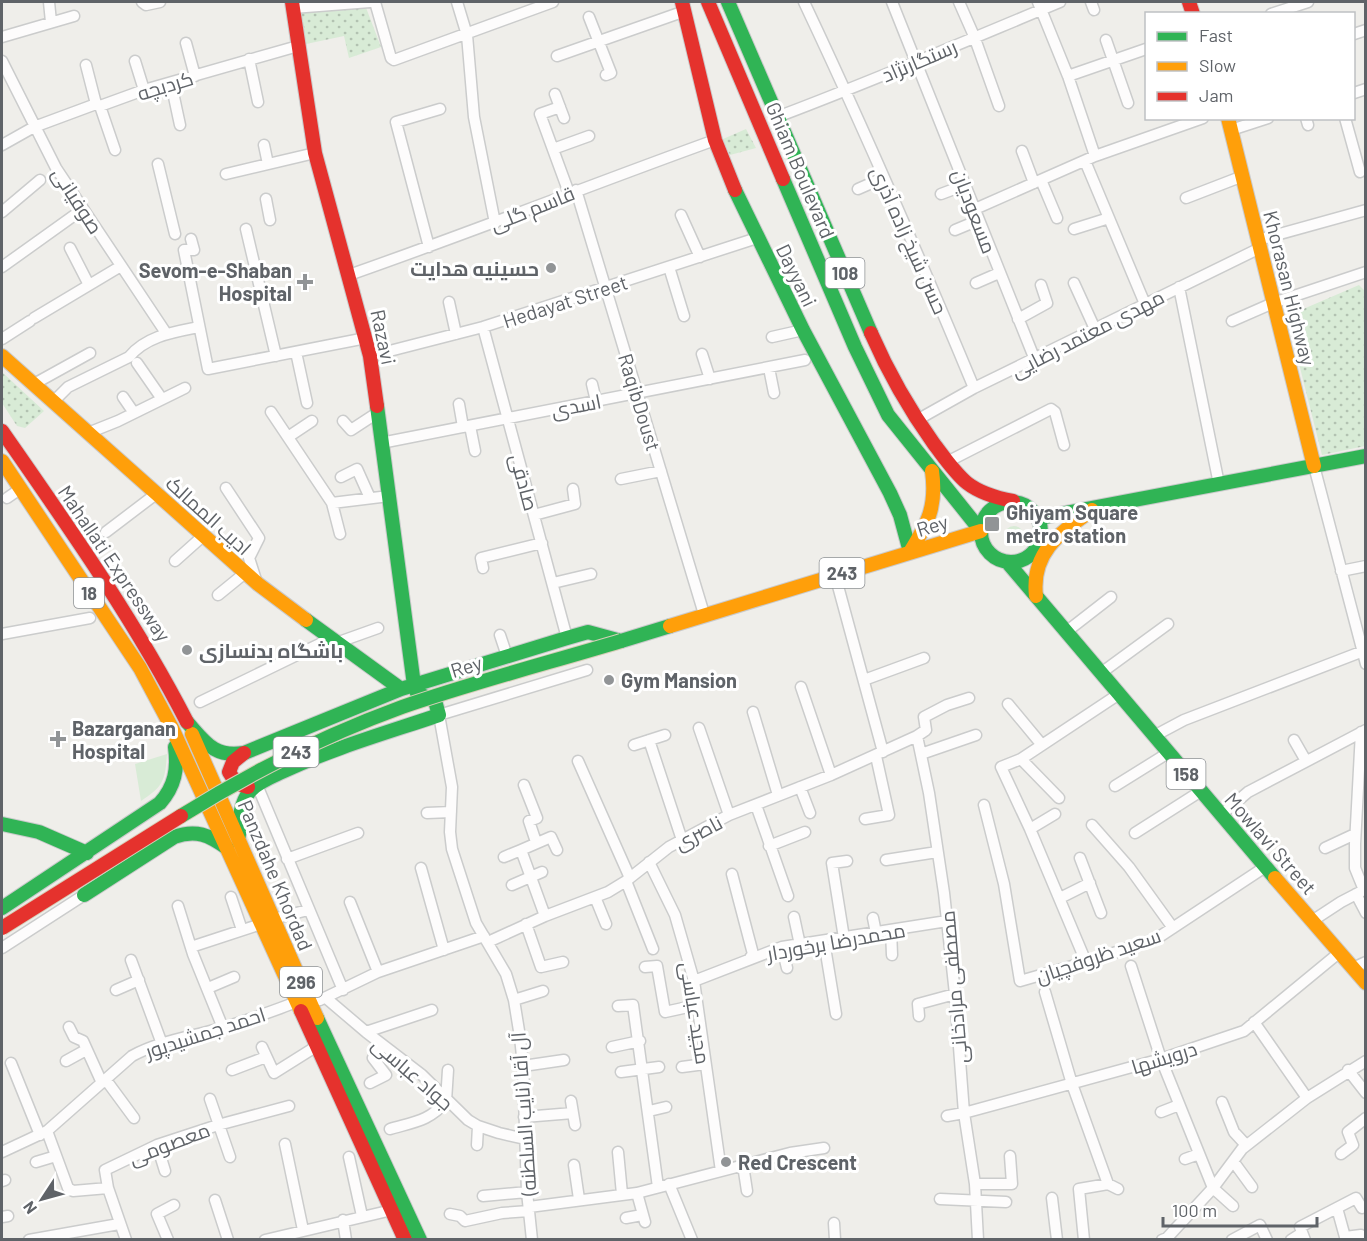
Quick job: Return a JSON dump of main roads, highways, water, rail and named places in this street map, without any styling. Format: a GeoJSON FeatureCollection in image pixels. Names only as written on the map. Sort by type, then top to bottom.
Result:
{"type":"FeatureCollection","features":[{"type":"Feature","properties":{"kind":"main road","name":"Ghiam Boulevard"},"geometry":{"type":"LineString","coordinates":[[708,2],[860,357],[888,415],[981,531]]}},
{"type":"Feature","properties":{"kind":"main road","name":"Ghiam Boulevard"},"geometry":{"type":"LineString","coordinates":[[728,2],[881,356],[917,420],[947,462],[967,483],[995,498],[1013,501]]}},
{"type":"Feature","properties":{"kind":"main road","name":"Razavi"},"geometry":{"type":"LineString","coordinates":[[293,5],[315,153],[370,356],[389,496],[408,687]]}},
{"type":"Feature","properties":{"kind":"main road","name":"Dayyani"},"geometry":{"type":"LineString","coordinates":[[683,6],[715,140],[757,238],[890,493],[900,515],[910,552]]}},
{"type":"Feature","properties":{"kind":"main road","name":"Khorasan Highway"},"geometry":{"type":"LineString","coordinates":[[1229,124],[1314,466]]}},
{"type":"Feature","properties":{"kind":"main road","name":"ادیب الممالک"},"geometry":{"type":"LineString","coordinates":[[2,356],[258,584],[333,641],[417,693],[435,701],[439,715],[323,755],[257,785]]}},
{"type":"Feature","properties":{"kind":"main road","name":"Mahallati Expressway"},"geometry":{"type":"LineString","coordinates":[[2,431],[100,573],[159,665],[187,722]]}},
{"type":"Feature","properties":{"kind":"main road"},"geometry":{"type":"LineString","coordinates":[[1039,518],[1365,456]]}},
{"type":"Feature","properties":{"kind":"main road","name":"Mahallati Expressway"},"geometry":{"type":"LineString","coordinates":[[2,461],[140,668],[172,728]]}},
{"type":"Feature","properties":{"kind":"main road"},"geometry":{"type":"LineString","coordinates":[[910,552],[925,530],[934,508],[935,488],[932,470],[936,472],[941,470],[947,462]]}},
{"type":"Feature","properties":{"kind":"main road"},"geometry":{"type":"LineString","coordinates":[[1013,501],[1024,504],[1039,518],[1042,535],[1036,550],[1022,561],[1008,562],[992,555],[982,540],[982,521],[987,513],[1004,502],[1013,501]]}},
{"type":"Feature","properties":{"kind":"main road"},"geometry":{"type":"LineString","coordinates":[[1036,596],[1036,569],[1046,550],[1095,507]]}},
{"type":"Feature","properties":{"kind":"main road","name":"Rey"},"geometry":{"type":"LineString","coordinates":[[2,928],[244,778],[309,746],[400,708],[981,531]]}},
{"type":"Feature","properties":{"kind":"main road","name":"Mowlavi Street"},"geometry":{"type":"LineString","coordinates":[[1008,562],[1312,921],[1340,952],[1359,965],[1365,983]]}},
{"type":"Feature","properties":{"kind":"main road"},"geometry":{"type":"LineString","coordinates":[[83,585],[98,587],[101,583],[100,573]]}},
{"type":"Feature","properties":{"kind":"main road"},"geometry":{"type":"LineString","coordinates":[[257,785],[240,787],[233,781],[229,767],[244,753],[285,735],[408,687],[588,632],[621,641]]}},
{"type":"Feature","properties":{"kind":"main road"},"geometry":{"type":"LineString","coordinates":[[187,722],[212,748],[221,753],[233,755],[244,753]]}},
{"type":"Feature","properties":{"kind":"main road","name":"Panzdahe Khordad"},"geometry":{"type":"LineString","coordinates":[[187,722],[234,846],[267,922],[304,1003],[420,1239]]}},
{"type":"Feature","properties":{"kind":"main road"},"geometry":{"type":"LineString","coordinates":[[2,908],[87,853],[160,802],[169,793],[178,769],[172,728]]}},
{"type":"Feature","properties":{"kind":"main road","name":"Panzdahe Khordad"},"geometry":{"type":"LineString","coordinates":[[172,728],[234,846]]}},
{"type":"Feature","properties":{"kind":"main road"},"geometry":{"type":"LineString","coordinates":[[84,895],[185,832],[198,832],[234,846],[240,814],[247,796],[257,785]]}},
{"type":"Feature","properties":{"kind":"main road"},"geometry":{"type":"LineString","coordinates":[[2,824],[39,832],[87,853]]}},
{"type":"Feature","properties":{"kind":"main road","name":"Panzdahe Khordad"},"geometry":{"type":"LineString","coordinates":[[304,1003],[317,1046],[405,1239]]}},
{"type":"Feature","properties":{"kind":"place","name":"حسینیه هدایت"},"geometry":{"type":"Point","coordinates":[551,268]}},
{"type":"Feature","properties":{"kind":"place","name":"Sevom-e-Shaban Hospital"},"geometry":{"type":"Point","coordinates":[305,282]}},
{"type":"Feature","properties":{"kind":"place","name":"Ghiyam Square metro station"},"geometry":{"type":"Point","coordinates":[992,524]}},
{"type":"Feature","properties":{"kind":"place","name":"باشگاه بدنسازی"},"geometry":{"type":"Point","coordinates":[187,650]}},
{"type":"Feature","properties":{"kind":"place","name":"Gym Mansion"},"geometry":{"type":"Point","coordinates":[609,680]}},
{"type":"Feature","properties":{"kind":"place","name":"Bazarganan Hospital"},"geometry":{"type":"Point","coordinates":[58,739]}},
{"type":"Feature","properties":{"kind":"place","name":"Red Crescent"},"geometry":{"type":"Point","coordinates":[726,1162]}}]}
